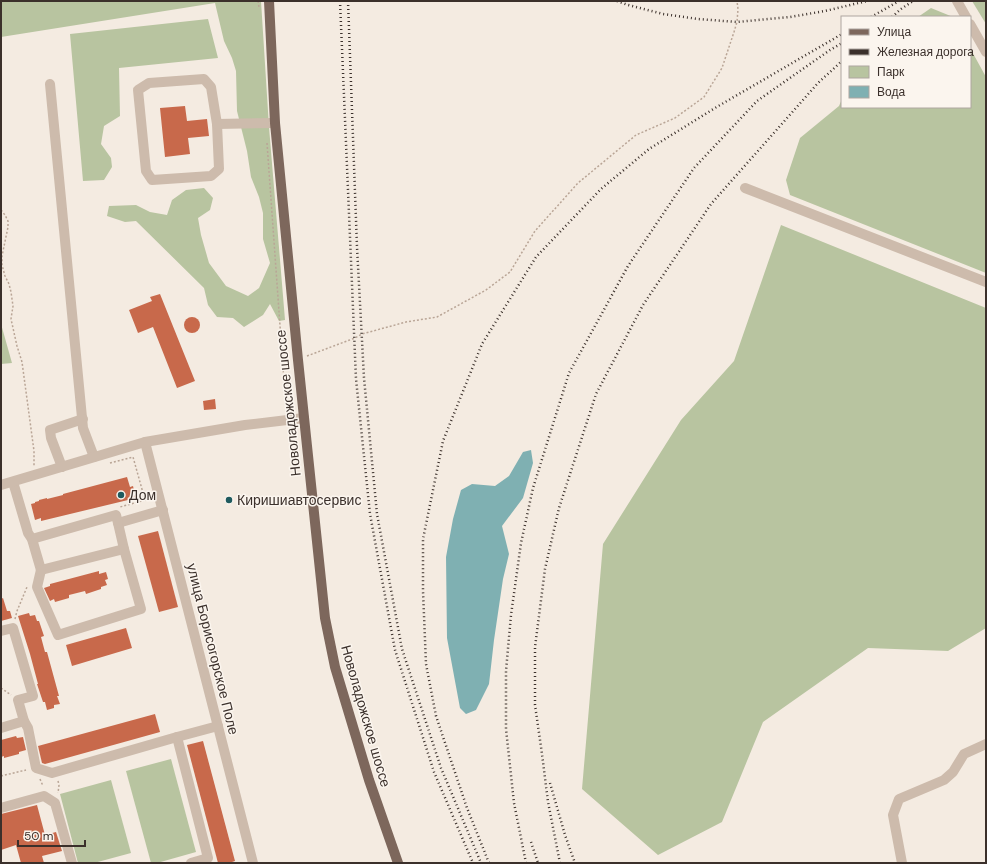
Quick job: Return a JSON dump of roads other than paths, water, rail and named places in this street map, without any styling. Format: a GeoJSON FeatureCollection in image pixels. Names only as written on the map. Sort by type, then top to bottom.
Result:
{"type":"FeatureCollection","features":[{"type":"Feature","properties":{"kind":"main road","name":"Новоладожское шоссе"},"geometry":{"type":"LineString","coordinates":[[269,1],[275,123],[325,618],[335,667],[369,780],[398,863]]}},
{"type":"Feature","properties":{"kind":"street"},"geometry":{"type":"LineString","coordinates":[[957,1],[965,16]]}},
{"type":"Feature","properties":{"kind":"street"},"geometry":{"type":"LineString","coordinates":[[971,26],[986,52]]}},
{"type":"Feature","properties":{"kind":"street"},"geometry":{"type":"LineString","coordinates":[[204,79],[211,86],[217,124],[219,169],[212,176],[152,180],[146,171],[138,90],[148,84],[204,79]]}},
{"type":"Feature","properties":{"kind":"street"},"geometry":{"type":"LineString","coordinates":[[50,84],[83,428],[94,457]]}},
{"type":"Feature","properties":{"kind":"street"},"geometry":{"type":"LineString","coordinates":[[217,124],[275,123]]}},
{"type":"Feature","properties":{"kind":"street"},"geometry":{"type":"LineString","coordinates":[[745,188],[986,282]]}},
{"type":"Feature","properties":{"kind":"street"},"geometry":{"type":"LineString","coordinates":[[1,485],[146,442],[244,425],[304,418]]}},
{"type":"Feature","properties":{"kind":"street"},"geometry":{"type":"LineString","coordinates":[[62,467],[51,438],[50,430],[83,419]]}},
{"type":"Feature","properties":{"kind":"street","name":"улица Борисогорское Поле"},"geometry":{"type":"LineString","coordinates":[[146,442],[253,863]]}},
{"type":"Feature","properties":{"kind":"street"},"geometry":{"type":"LineString","coordinates":[[13,482],[41,570],[37,587],[58,635],[142,609],[116,516],[32,539]]}},
{"type":"Feature","properties":{"kind":"street"},"geometry":{"type":"LineString","coordinates":[[118,523],[163,510]]}},
{"type":"Feature","properties":{"kind":"street"},"geometry":{"type":"LineString","coordinates":[[41,570],[124,548]]}},
{"type":"Feature","properties":{"kind":"street"},"geometry":{"type":"LineString","coordinates":[[1,631],[13,628],[33,696],[18,700],[24,721],[28,728],[36,768],[52,773],[218,726]]}},
{"type":"Feature","properties":{"kind":"street"},"geometry":{"type":"LineString","coordinates":[[1,728],[24,721]]}},
{"type":"Feature","properties":{"kind":"street"},"geometry":{"type":"LineString","coordinates":[[177,737],[208,861],[191,863]]}},
{"type":"Feature","properties":{"kind":"street"},"geometry":{"type":"LineString","coordinates":[[902,863],[893,815],[899,799],[944,780],[953,772],[964,754],[986,744]]}},
{"type":"Feature","properties":{"kind":"street"},"geometry":{"type":"LineString","coordinates":[[1,808],[44,796],[54,803],[72,863]]}},
{"type":"Feature","properties":{"kind":"water"},"geometry":{"type":"Polygon","coordinates":[[[531,450],[533,463],[523,498],[502,526],[509,554],[503,579],[489,684],[476,710],[466,714],[460,708],[447,638],[446,557],[453,519],[461,490],[472,484],[495,486],[509,476],[523,452],[531,450]]]}},
{"type":"Feature","properties":{"kind":"railway"},"geometry":{"type":"LineString","coordinates":[[340,1],[356,379],[370,514],[395,650],[434,772],[473,863]]}},
{"type":"Feature","properties":{"kind":"railway"},"geometry":{"type":"LineString","coordinates":[[348,1],[357,247],[364,378],[377,514],[402,649],[441,768],[481,863]]}},
{"type":"Feature","properties":{"kind":"railway"},"geometry":{"type":"LineString","coordinates":[[617,1],[663,14],[698,19],[737,22],[790,17],[825,11],[867,1]]}},
{"type":"Feature","properties":{"kind":"railway"},"geometry":{"type":"LineString","coordinates":[[873,16],[899,1]]}},
{"type":"Feature","properties":{"kind":"railway"},"geometry":{"type":"LineString","coordinates":[[893,16],[913,1]]}},
{"type":"Feature","properties":{"kind":"railway"},"geometry":{"type":"LineString","coordinates":[[489,863],[467,808],[436,716],[426,664],[423,591],[423,539],[443,441],[482,344],[536,257],[601,189],[649,149],[715,108],[841,35]]}},
{"type":"Feature","properties":{"kind":"railway"},"geometry":{"type":"LineString","coordinates":[[526,863],[514,803],[506,729],[506,671],[511,615],[521,543],[533,488],[569,373],[628,266],[694,168],[757,101],[841,44]]}},
{"type":"Feature","properties":{"kind":"railway"},"geometry":{"type":"LineString","coordinates":[[560,863],[548,802],[535,705],[535,647],[545,569],[559,508],[596,394],[643,305],[711,204],[818,83],[841,62]]}},
{"type":"Feature","properties":{"kind":"railway"},"geometry":{"type":"LineString","coordinates":[[550,783],[575,863]]}},
{"type":"Feature","properties":{"kind":"railway"},"geometry":{"type":"LineString","coordinates":[[531,842],[538,863]]}},
{"type":"Feature","properties":{"kind":"place","name":"Дом"},"geometry":{"type":"Point","coordinates":[121,495]}},
{"type":"Feature","properties":{"kind":"place","name":"Киришиавтосервис"},"geometry":{"type":"Point","coordinates":[229,500]}}]}
